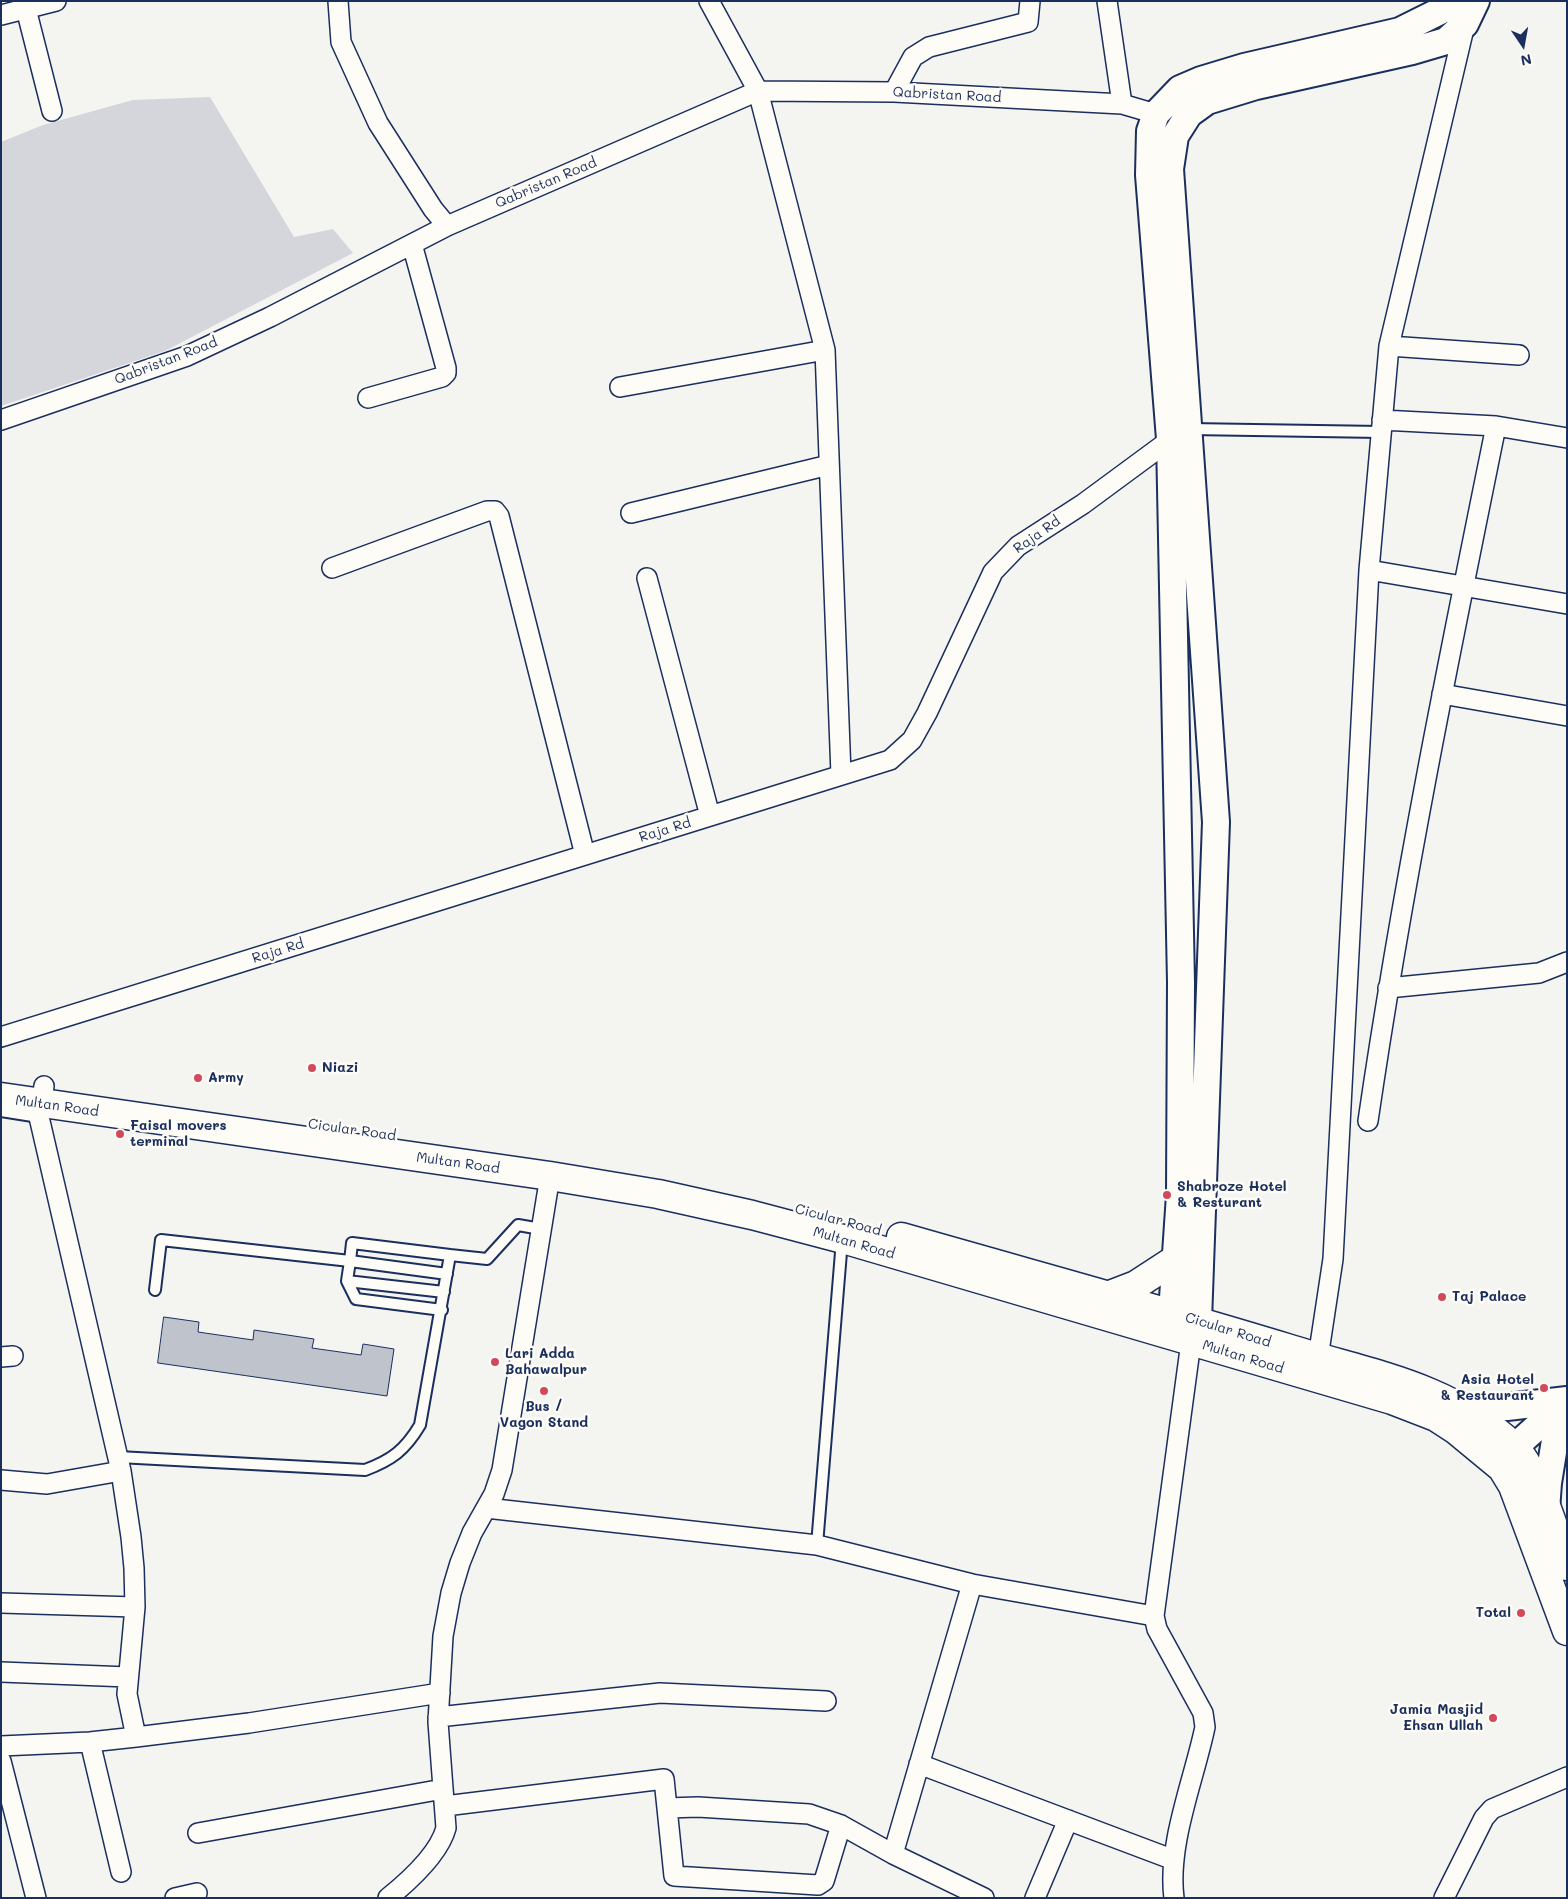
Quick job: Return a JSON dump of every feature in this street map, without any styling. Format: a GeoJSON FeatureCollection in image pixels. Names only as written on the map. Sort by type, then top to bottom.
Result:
{"type":"FeatureCollection","features":[{"type":"Feature","properties":{"kind":"highway","name":"Cicular Road"},"geometry":{"type":"LineString","coordinates":[[1,1080],[41,1102],[565,1161],[668,1179],[845,1230],[1110,1295],[1172,1313],[1195,1332],[1318,1358],[1401,1381],[1462,1408],[1496,1431],[1505,1455],[1534,1477],[1567,1566]]}},
{"type":"Feature","properties":{"kind":"highway","name":"Multan Road"},"geometry":{"type":"LineString","coordinates":[[1,1098],[41,1102],[550,1176],[667,1196],[752,1215],[845,1230],[1195,1332],[1436,1417],[1456,1430],[1505,1455],[1502,1468],[1513,1486],[1567,1631]]}},
{"type":"Feature","properties":{"kind":"highway"},"geometry":{"type":"LineString","coordinates":[[1110,1295],[1136,1285],[1176,1259]]}},
{"type":"Feature","properties":{"kind":"main road"},"geometry":{"type":"LineString","coordinates":[[1195,1332],[1216,822],[1179,434],[1149,174],[1150,131],[1156,114],[1180,89],[1244,66],[1400,31],[1450,6],[1453,1]]}},
{"type":"Feature","properties":{"kind":"main road"},"geometry":{"type":"LineString","coordinates":[[1172,1313],[1180,1195],[1181,982],[1179,434],[1170,169],[1175,136],[1190,114],[1207,101],[1256,86],[1412,52],[1446,41],[1471,13]]}},
{"type":"Feature","properties":{"kind":"main road"},"geometry":{"type":"LineString","coordinates":[[1505,1455],[1567,1401]]}},
{"type":"Feature","properties":{"kind":"main road"},"geometry":{"type":"LineString","coordinates":[[1462,1408],[1506,1407],[1567,1401]]}},
{"type":"Feature","properties":{"kind":"main road"},"geometry":{"type":"LineString","coordinates":[[1546,1510],[1555,1440],[1567,1401]]}},
{"type":"Feature","properties":{"kind":"street"},"geometry":{"type":"LineString","coordinates":[[1,15],[25,5],[56,1]]}},
{"type":"Feature","properties":{"kind":"street"},"geometry":{"type":"LineString","coordinates":[[338,1],[341,42],[378,123],[433,208],[447,226]]}},
{"type":"Feature","properties":{"kind":"street"},"geometry":{"type":"LineString","coordinates":[[709,1],[758,91],[825,350],[841,775]]}},
{"type":"Feature","properties":{"kind":"street"},"geometry":{"type":"LineString","coordinates":[[894,92],[913,57],[929,47],[1028,22],[1030,1]]}},
{"type":"Feature","properties":{"kind":"street"},"geometry":{"type":"LineString","coordinates":[[1108,1],[1122,104]]}},
{"type":"Feature","properties":{"kind":"street"},"geometry":{"type":"LineString","coordinates":[[25,5],[52,111]]}},
{"type":"Feature","properties":{"kind":"street"},"geometry":{"type":"LineString","coordinates":[[1318,1358],[1333,1259],[1369,570],[1389,346],[1471,13]]}},
{"type":"Feature","properties":{"kind":"street","name":"Qabristan Road"},"geometry":{"type":"LineString","coordinates":[[1,420],[186,356],[270,317],[447,226],[758,91],[894,92],[1122,104],[1156,114]]}},
{"type":"Feature","properties":{"kind":"street"},"geometry":{"type":"LineString","coordinates":[[368,398],[442,377],[446,373],[412,244]]}},
{"type":"Feature","properties":{"kind":"street"},"geometry":{"type":"LineString","coordinates":[[1389,346],[1519,354]]}},
{"type":"Feature","properties":{"kind":"street"},"geometry":{"type":"LineString","coordinates":[[620,388],[825,350]]}},
{"type":"Feature","properties":{"kind":"street"},"geometry":{"type":"LineString","coordinates":[[1382,426],[1496,426],[1567,438]]}},
{"type":"Feature","properties":{"kind":"street"},"geometry":{"type":"LineString","coordinates":[[1368,1121],[1388,988],[1442,694],[1496,426]]}},
{"type":"Feature","properties":{"kind":"street","name":"Raja Rd"},"geometry":{"type":"LineString","coordinates":[[1,1037],[890,760],[912,740],[927,713],[993,572],[1018,546],[1083,504],[1179,434]]}},
{"type":"Feature","properties":{"kind":"street"},"geometry":{"type":"LineString","coordinates":[[631,513],[828,465]]}},
{"type":"Feature","properties":{"kind":"street"},"geometry":{"type":"LineString","coordinates":[[332,568],[487,511],[494,511],[499,516],[586,855]]}},
{"type":"Feature","properties":{"kind":"street"},"geometry":{"type":"LineString","coordinates":[[1369,570],[1567,604]]}},
{"type":"Feature","properties":{"kind":"street"},"geometry":{"type":"LineString","coordinates":[[647,578],[710,816]]}},
{"type":"Feature","properties":{"kind":"street"},"geometry":{"type":"LineString","coordinates":[[1442,694],[1567,716]]}},
{"type":"Feature","properties":{"kind":"street"},"geometry":{"type":"LineString","coordinates":[[1388,988],[1539,973],[1567,962]]}},
{"type":"Feature","properties":{"kind":"street"},"geometry":{"type":"LineString","coordinates":[[41,1102],[120,1464],[131,1537],[135,1607],[127,1694],[136,1737]]}},
{"type":"Feature","properties":{"kind":"street"},"geometry":{"type":"LineString","coordinates":[[388,1898],[423,1866],[444,1837],[446,1828],[438,1717],[443,1636],[451,1593],[460,1563],[472,1533],[494,1494],[502,1470],[550,1176]]}},
{"type":"Feature","properties":{"kind":"street"},"geometry":{"type":"LineString","coordinates":[[1174,1898],[1174,1860],[1177,1838],[1205,1727],[1203,1713],[1157,1629],[1154,1616],[1195,1332]]}},
{"type":"Feature","properties":{"kind":"street"},"geometry":{"type":"LineString","coordinates":[[1,1480],[47,1484],[120,1464]]}},
{"type":"Feature","properties":{"kind":"street"},"geometry":{"type":"LineString","coordinates":[[486,1508],[817,1545],[972,1584],[1154,1616]]}},
{"type":"Feature","properties":{"kind":"street"},"geometry":{"type":"LineString","coordinates":[[893,1854],[972,1584]]}},
{"type":"Feature","properties":{"kind":"street"},"geometry":{"type":"LineString","coordinates":[[1,1602],[135,1607]]}},
{"type":"Feature","properties":{"kind":"street"},"geometry":{"type":"LineString","coordinates":[[1,1672],[128,1677]]}},
{"type":"Feature","properties":{"kind":"street"},"geometry":{"type":"LineString","coordinates":[[1,1746],[90,1742],[136,1737],[249,1723],[440,1693]]}},
{"type":"Feature","properties":{"kind":"street"},"geometry":{"type":"LineString","coordinates":[[438,1717],[660,1693],[826,1701]]}},
{"type":"Feature","properties":{"kind":"street"},"geometry":{"type":"LineString","coordinates":[[90,1742],[121,1872]]}},
{"type":"Feature","properties":{"kind":"street"},"geometry":{"type":"LineString","coordinates":[[1,1761],[36,1898]]}},
{"type":"Feature","properties":{"kind":"street"},"geometry":{"type":"LineString","coordinates":[[919,1764],[1174,1860]]}},
{"type":"Feature","properties":{"kind":"street"},"geometry":{"type":"LineString","coordinates":[[1444,1898],[1484,1818],[1492,1808],[1567,1776]]}},
{"type":"Feature","properties":{"kind":"street"},"geometry":{"type":"LineString","coordinates":[[198,1833],[444,1797],[664,1778],[674,1876],[821,1884],[824,1881],[841,1825]]}},
{"type":"Feature","properties":{"kind":"street"},"geometry":{"type":"LineString","coordinates":[[667,1808],[698,1807],[809,1814],[841,1825],[893,1854],[984,1898]]}},
{"type":"Feature","properties":{"kind":"street"},"geometry":{"type":"LineString","coordinates":[[1035,1898],[1068,1820]]}},
{"type":"Feature","properties":{"kind":"street"},"geometry":{"type":"LineString","coordinates":[[175,1898],[197,1893]]}},
{"type":"Feature","properties":{"kind":"lane"},"geometry":{"type":"LineString","coordinates":[[1179,434],[1382,426]]}},
{"type":"Feature","properties":{"kind":"lane"},"geometry":{"type":"LineString","coordinates":[[1,1111],[41,1102]]}},
{"type":"Feature","properties":{"kind":"lane"},"geometry":{"type":"LineString","coordinates":[[442,1310],[356,1299],[347,1281],[352,1243],[487,1259],[518,1225],[541,1229]]}},
{"type":"Feature","properties":{"kind":"lane"},"geometry":{"type":"LineString","coordinates":[[817,1545],[845,1230]]}},
{"type":"Feature","properties":{"kind":"lane"},"geometry":{"type":"LineString","coordinates":[[155,1290],[161,1240],[447,1274]]}},
{"type":"Feature","properties":{"kind":"lane"},"geometry":{"type":"LineString","coordinates":[[120,1464],[365,1470],[392,1458],[404,1448],[420,1425],[442,1310],[450,1255]]}},
{"type":"Feature","properties":{"kind":"lane"},"geometry":{"type":"LineString","coordinates":[[347,1281],[444,1292]]}},
{"type":"Feature","properties":{"kind":"shaded area"},"geometry":{"type":"Polygon","coordinates":[[[210,97],[294,237],[333,229],[353,253],[165,351],[1,406],[1,142],[43,125],[133,100],[210,97]]]}},
{"type":"Feature","properties":{"kind":"building"},"geometry":{"type":"Polygon","coordinates":[[[164,1317],[199,1322],[198,1332],[253,1340],[254,1330],[314,1339],[312,1348],[361,1355],[363,1344],[394,1349],[387,1396],[158,1363],[164,1317]]]}},
{"type":"Feature","properties":{"kind":"place","name":"Niazi"},"geometry":{"type":"Point","coordinates":[312,1068]}},
{"type":"Feature","properties":{"kind":"place","name":"Army"},"geometry":{"type":"Point","coordinates":[198,1078]}},
{"type":"Feature","properties":{"kind":"place","name":"Faisal movers terminal"},"geometry":{"type":"Point","coordinates":[120,1134]}},
{"type":"Feature","properties":{"kind":"place","name":"Shabroze Hotel & Resturant"},"geometry":{"type":"Point","coordinates":[1167,1195]}},
{"type":"Feature","properties":{"kind":"place","name":"Taj Palace"},"geometry":{"type":"Point","coordinates":[1442,1297]}},
{"type":"Feature","properties":{"kind":"place","name":"Lari Adda Bahawalpur"},"geometry":{"type":"Point","coordinates":[495,1362]}},
{"type":"Feature","properties":{"kind":"place","name":"Asia Hotel & Restaurant"},"geometry":{"type":"Point","coordinates":[1544,1388]}},
{"type":"Feature","properties":{"kind":"place","name":"Bus / Vagon Stand"},"geometry":{"type":"Point","coordinates":[544,1391]}},
{"type":"Feature","properties":{"kind":"place","name":"Total"},"geometry":{"type":"Point","coordinates":[1521,1613]}},
{"type":"Feature","properties":{"kind":"place","name":"Jamia Masjid Ehsan Ullah"},"geometry":{"type":"Point","coordinates":[1493,1718]}}]}
